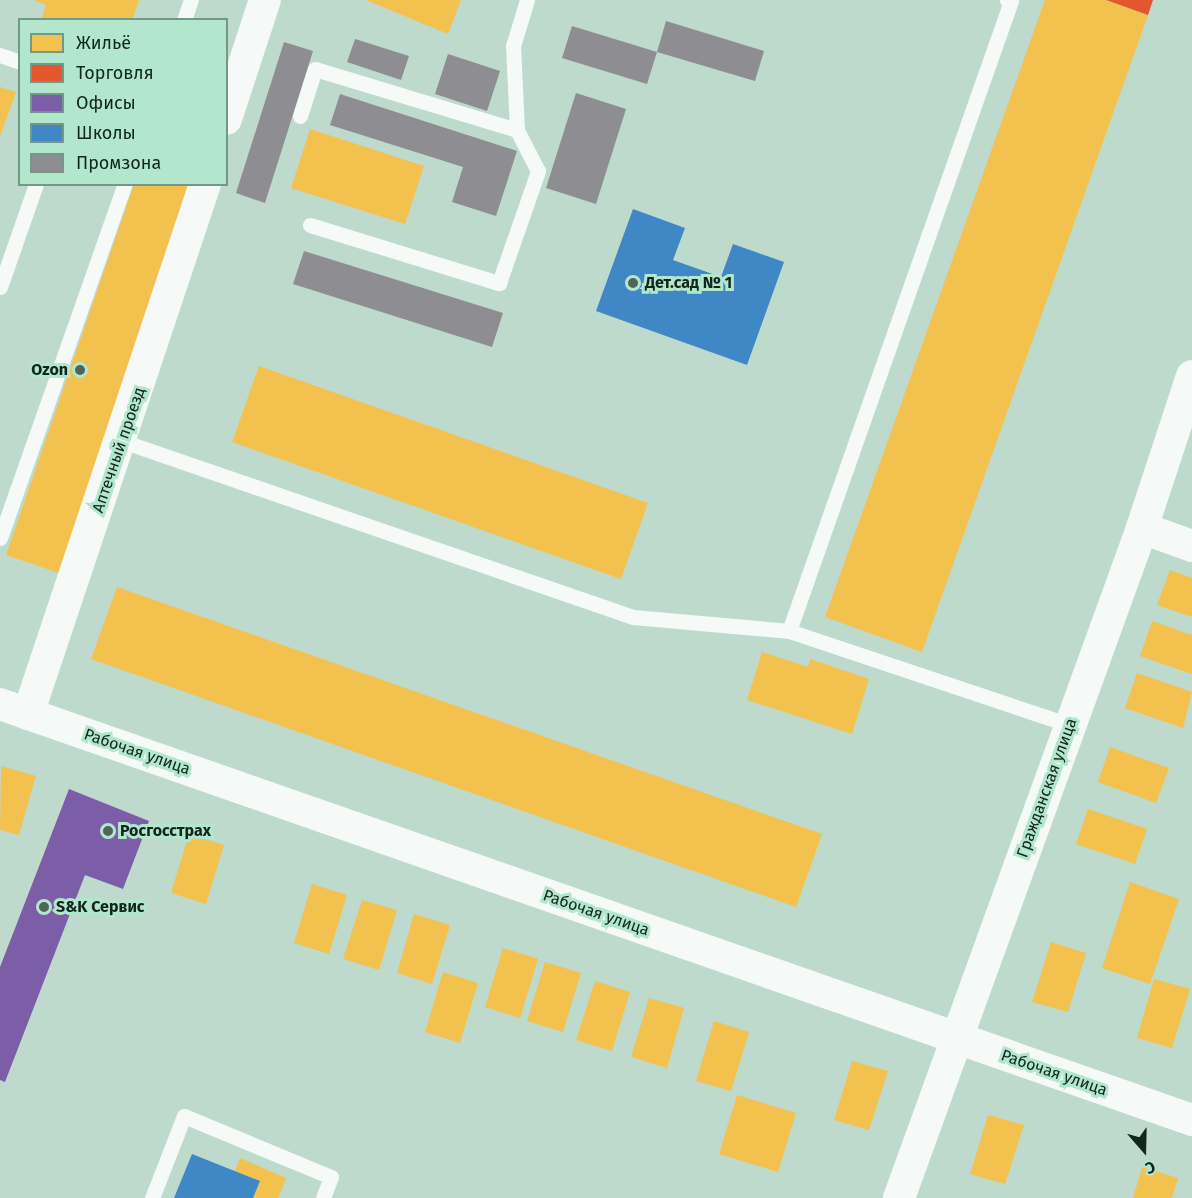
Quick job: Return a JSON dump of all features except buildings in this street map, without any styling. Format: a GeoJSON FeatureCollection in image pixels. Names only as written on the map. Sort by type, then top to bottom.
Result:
{"type":"FeatureCollection","features":[{"type":"Feature","properties":{"kind":"street"},"geometry":{"type":"LineString","coordinates":[[228,113],[265,0]]}},
{"type":"Feature","properties":{"kind":"street","name":"Аптечный проезд"},"geometry":{"type":"LineString","coordinates":[[14,709],[122,441],[204,186]]}},
{"type":"Feature","properties":{"kind":"street","name":"Гражданская улица"},"geometry":{"type":"LineString","coordinates":[[899,1198],[1142,528],[1192,376]]}},
{"type":"Feature","properties":{"kind":"street"},"geometry":{"type":"LineString","coordinates":[[1142,528],[1192,546]]}},
{"type":"Feature","properties":{"kind":"street","name":"Рабочая улица"},"geometry":{"type":"LineString","coordinates":[[14,709],[955,1040],[1192,1120]]}},
{"type":"Feature","properties":{"kind":"lane"},"geometry":{"type":"LineString","coordinates":[[185,18],[191,0]]}},
{"type":"Feature","properties":{"kind":"lane"},"geometry":{"type":"LineString","coordinates":[[310,225],[499,283],[538,171],[517,130],[513,46],[527,0]]}},
{"type":"Feature","properties":{"kind":"lane"},"geometry":{"type":"LineString","coordinates":[[789,631],[1011,1],[1007,0]]}},
{"type":"Feature","properties":{"kind":"lane"},"geometry":{"type":"LineString","coordinates":[[0,56],[18,61]]}},
{"type":"Feature","properties":{"kind":"lane"},"geometry":{"type":"LineString","coordinates":[[300,116],[315,69],[517,130]]}},
{"type":"Feature","properties":{"kind":"lane"},"geometry":{"type":"LineString","coordinates":[[0,287],[35,186]]}},
{"type":"Feature","properties":{"kind":"lane"},"geometry":{"type":"LineString","coordinates":[[0,538],[124,186]]}},
{"type":"Feature","properties":{"kind":"lane"},"geometry":{"type":"LineString","coordinates":[[122,441],[633,617],[789,631],[1070,725]]}},
{"type":"Feature","properties":{"kind":"lane"},"geometry":{"type":"LineString","coordinates":[[152,1198],[184,1116],[331,1177],[323,1198]]}},
{"type":"Feature","properties":{"kind":"place","name":"Дет.сад № 1"},"geometry":{"type":"Point","coordinates":[633,283]}},
{"type":"Feature","properties":{"kind":"place","name":"Ozon"},"geometry":{"type":"Point","coordinates":[80,370]}},
{"type":"Feature","properties":{"kind":"place","name":"Росгосстрах"},"geometry":{"type":"Point","coordinates":[108,831]}},
{"type":"Feature","properties":{"kind":"place","name":"S&K Сервис"},"geometry":{"type":"Point","coordinates":[44,907]}}]}
